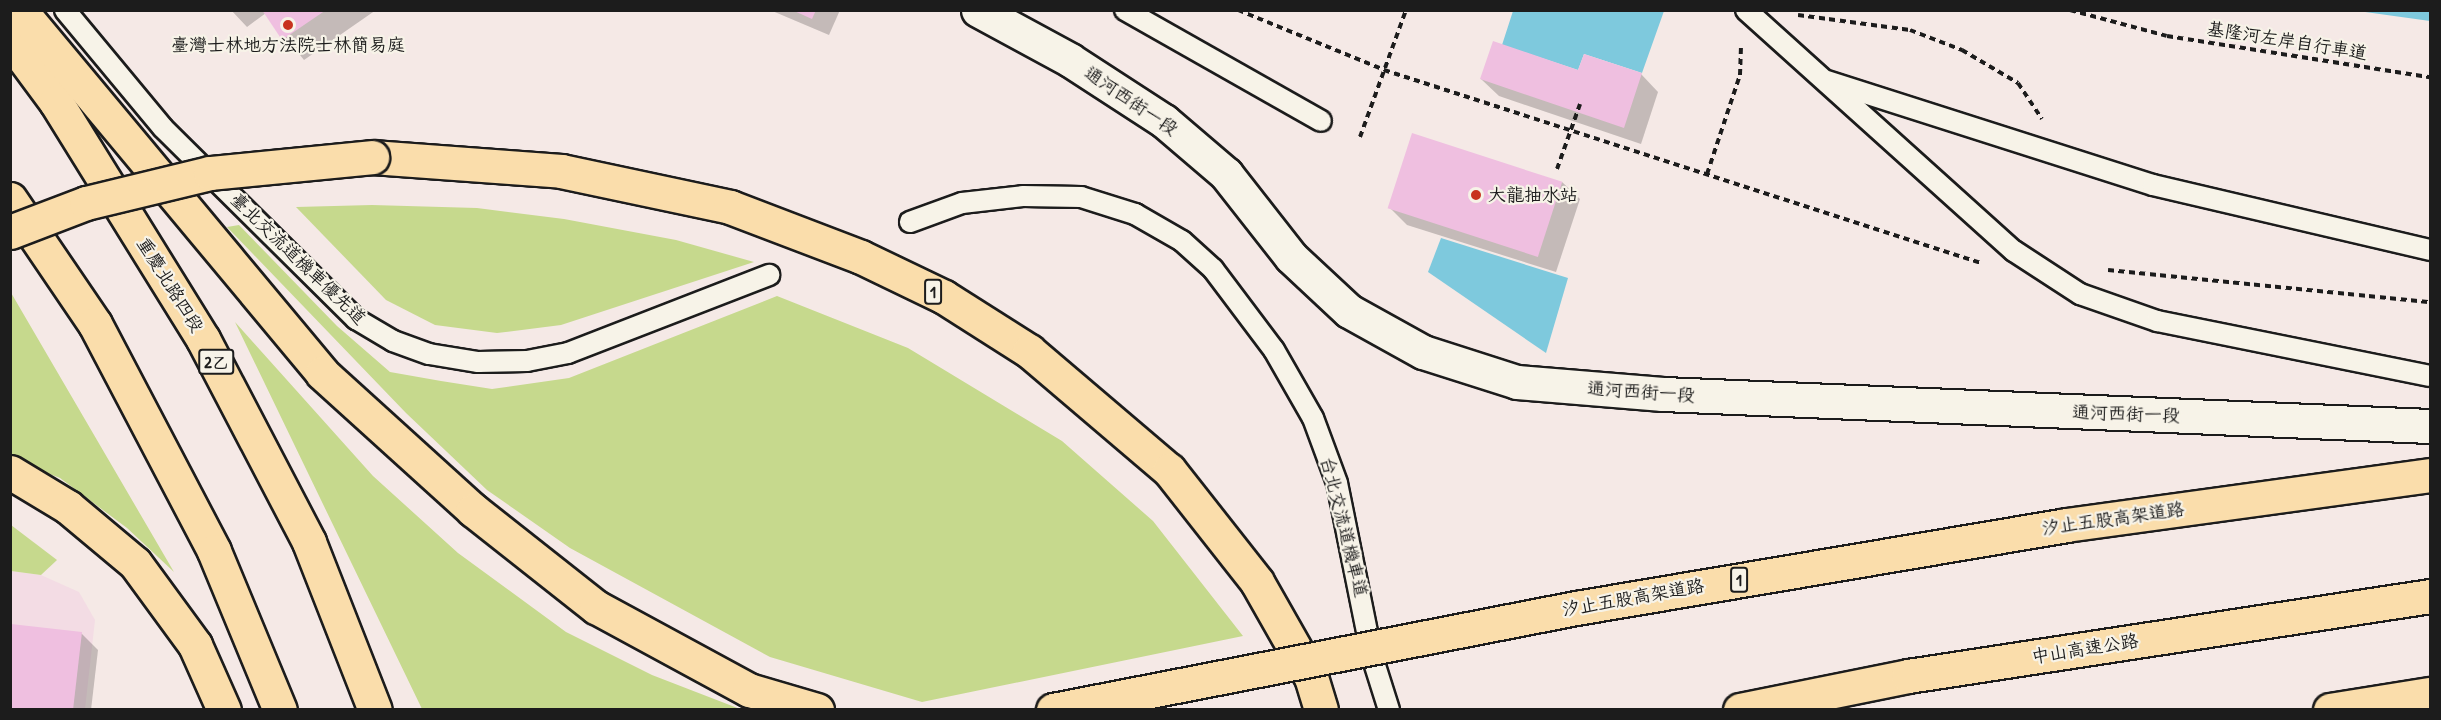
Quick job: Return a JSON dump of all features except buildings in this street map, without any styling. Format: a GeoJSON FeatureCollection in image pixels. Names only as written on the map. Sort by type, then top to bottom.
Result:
{"type":"FeatureCollection","features":[{"type":"Feature","properties":{"kind":"main road"},"geometry":{"type":"LineString","coordinates":[[20,10],[322,373],[473,510],[596,607],[749,690],[818,710]]}},
{"type":"Feature","properties":{"kind":"main road","name":"重慶北路四段"},"geometry":{"type":"LineString","coordinates":[[10,40],[56,102],[203,339],[309,542],[375,710]]}},
{"type":"Feature","properties":{"kind":"main road","name":"1"},"geometry":{"type":"LineString","coordinates":[[10,232],[86,203],[210,174],[372,158],[561,171],[730,207],[861,256],[944,297],[1029,351],[1169,470],[1257,582],[1311,677],[1321,710]]}},
{"type":"Feature","properties":{"kind":"main road"},"geometry":{"type":"LineString","coordinates":[[10,199],[95,324],[112,355],[214,551],[280,710]]}},
{"type":"Feature","properties":{"kind":"main road"},"geometry":{"type":"LineString","coordinates":[[10,472],[68,507],[135,563],[195,645],[224,710]]}},
{"type":"Feature","properties":{"kind":"main road","name":"汐止五股高架道路"},"geometry":{"type":"LineString","coordinates":[[1053,710],[1599,604],[2066,525],[2430,475]]}},
{"type":"Feature","properties":{"kind":"main road","name":"中山高速公路"},"geometry":{"type":"LineString","coordinates":[[1740,710],[1908,676],[2430,596]]}},
{"type":"Feature","properties":{"kind":"main road"},"geometry":{"type":"LineString","coordinates":[[2330,710],[2430,694]]}},
{"type":"Feature","properties":{"kind":"street","name":"通河西街一段"},"geometry":{"type":"LineString","coordinates":[[978,10],[1070,60],[1164,121],[1226,174],[1291,256],[1349,311],[1423,352],[1517,382],[1663,394],[2430,426]]}},
{"type":"Feature","properties":{"kind":"lane","name":"臺北交流道機車優先道"},"geometry":{"type":"LineString","coordinates":[[65,10],[163,128],[356,319],[393,341],[429,354],[478,362],[527,361],[568,353],[769,275]]}},
{"type":"Feature","properties":{"kind":"lane"},"geometry":{"type":"LineString","coordinates":[[1125,10],[1321,122]]}},
{"type":"Feature","properties":{"kind":"lane"},"geometry":{"type":"LineString","coordinates":[[1746,10],[2014,251],[2080,294],[2157,321],[2430,376]]}},
{"type":"Feature","properties":{"kind":"lane"},"geometry":{"type":"LineString","coordinates":[[1819,78],[2153,185],[2430,250]]}},
{"type":"Feature","properties":{"kind":"lane","name":"台北交流道機車道"},"geometry":{"type":"LineString","coordinates":[[910,222],[962,204],[1023,196],[1081,197],[1135,214],[1182,241],[1213,268],[1274,350],[1313,418],[1337,483],[1372,656],[1389,710]]}},
{"type":"Feature","properties":{"kind":"path"},"geometry":{"type":"LineString","coordinates":[[1238,10],[1384,70],[1989,265]]}},
{"type":"Feature","properties":{"kind":"path"},"geometry":{"type":"LineString","coordinates":[[1360,136],[1406,10]]}},
{"type":"Feature","properties":{"kind":"path","name":"基隆河左岸自行車道"},"geometry":{"type":"LineString","coordinates":[[2070,10],[2167,36],[2430,77]]}},
{"type":"Feature","properties":{"kind":"path"},"geometry":{"type":"LineString","coordinates":[[1795,15],[1910,30],[1962,50],[2018,83],[2069,159]]}},
{"type":"Feature","properties":{"kind":"path"},"geometry":{"type":"LineString","coordinates":[[1707,174],[1740,75]]}},
{"type":"Feature","properties":{"kind":"path"},"geometry":{"type":"LineString","coordinates":[[1557,169],[1580,104]]}},
{"type":"Feature","properties":{"kind":"path"},"geometry":{"type":"LineString","coordinates":[[2080,294],[2100,270],[2430,302]]}},
{"type":"Feature","properties":{"kind":"shaded area"},"geometry":{"type":"Polygon","coordinates":[[[11,571],[41,575],[79,592],[95,620],[85,709],[11,710],[11,571]]]}},
{"type":"Feature","properties":{"kind":"green space"},"geometry":{"type":"Polygon","coordinates":[[[372,205],[477,208],[564,219],[676,240],[754,262],[561,325],[497,333],[435,325],[386,300],[296,207],[372,205]]]}},
{"type":"Feature","properties":{"kind":"green space"},"geometry":{"type":"Polygon","coordinates":[[[239,225],[337,326],[390,372],[492,389],[569,378],[777,296],[908,348],[1062,441],[1153,521],[1243,636],[922,702],[770,657],[570,548],[487,490],[406,413],[227,227],[239,225]]]}},
{"type":"Feature","properties":{"kind":"green space"},"geometry":{"type":"Polygon","coordinates":[[[10,291],[174,572],[127,528],[60,478],[11,459],[10,291]]]}},
{"type":"Feature","properties":{"kind":"green space"},"geometry":{"type":"Polygon","coordinates":[[[235,322],[373,476],[458,553],[566,632],[652,675],[740,709],[422,709],[235,322]]]}},
{"type":"Feature","properties":{"kind":"green space"},"geometry":{"type":"Polygon","coordinates":[[[11,525],[57,560],[41,575],[11,571],[11,525]]]}},
{"type":"Feature","properties":{"kind":"water"},"geometry":{"type":"Polygon","coordinates":[[[1513,11],[1664,11],[1642,73],[1584,54],[1578,70],[1502,45],[1513,11]]]}},
{"type":"Feature","properties":{"kind":"water"},"geometry":{"type":"Polygon","coordinates":[[[2358,11],[2430,11],[2430,21],[2358,11]]]}},
{"type":"Feature","properties":{"kind":"water"},"geometry":{"type":"Polygon","coordinates":[[[1441,238],[1568,278],[1546,353],[1428,272],[1441,238]]]}},
{"type":"Feature","properties":{"kind":"place","name":"臺灣士林地方法院士林簡易庭"},"geometry":{"type":"Point","coordinates":[288,25]}},
{"type":"Feature","properties":{"kind":"place","name":"大龍抽水站"},"geometry":{"type":"Point","coordinates":[1476,195]}}]}
